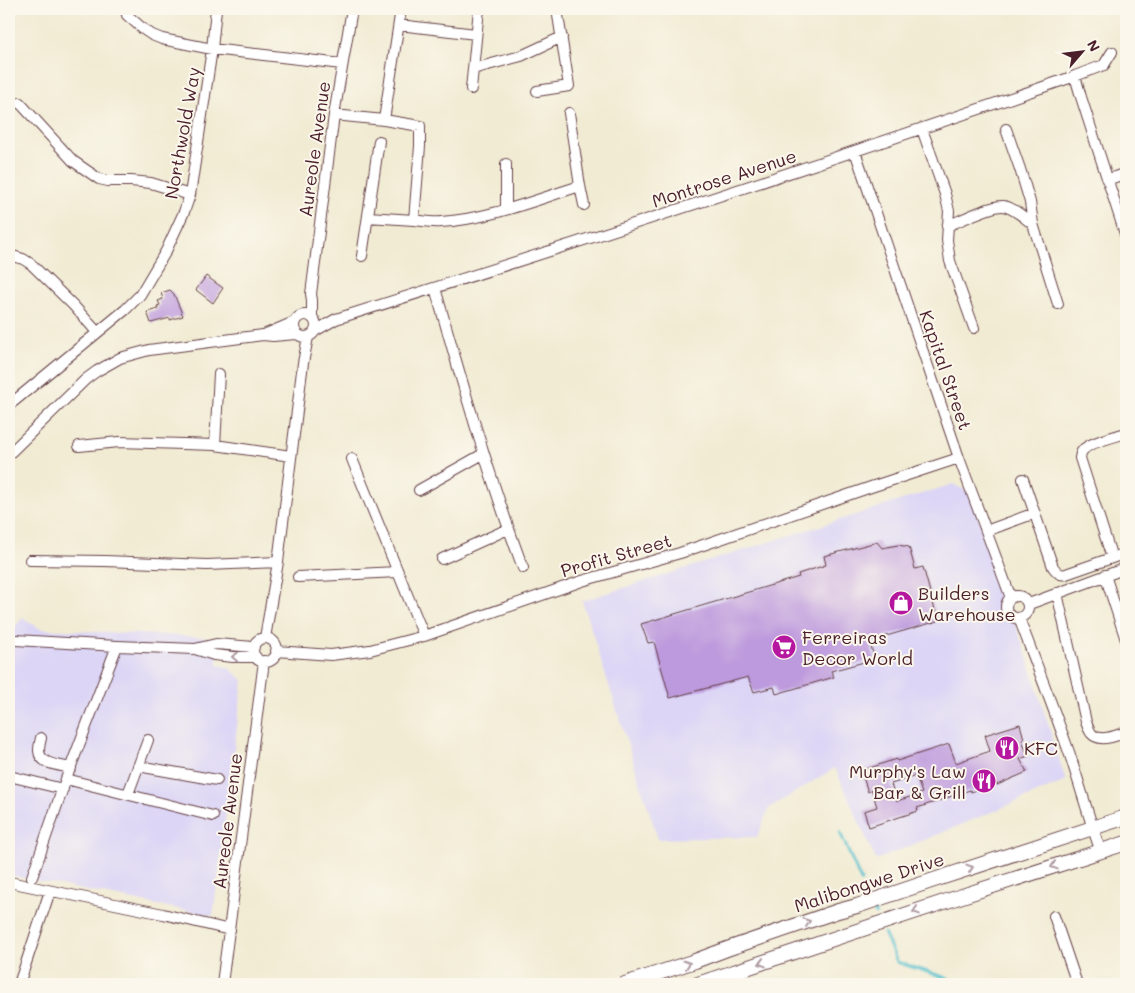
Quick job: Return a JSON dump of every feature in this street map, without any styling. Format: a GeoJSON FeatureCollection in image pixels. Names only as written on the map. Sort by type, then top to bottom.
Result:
{"type":"FeatureCollection","features":[{"type":"Feature","properties":{"kind":"main road","name":"Malibongwe Drive"},"geometry":{"type":"LineString","coordinates":[[624,984],[838,911],[1126,817]]}},
{"type":"Feature","properties":{"kind":"main road"},"geometry":{"type":"LineString","coordinates":[[698,984],[1126,843]]}},
{"type":"Feature","properties":{"kind":"street","name":"Northwold Way"},"geometry":{"type":"LineString","coordinates":[[11,403],[125,310],[140,295],[166,251],[190,195],[212,49],[216,9]]}},
{"type":"Feature","properties":{"kind":"street","name":"Aureole Avenue"},"geometry":{"type":"LineString","coordinates":[[265,638],[278,562],[303,363],[307,327],[307,300],[311,294],[334,115],[352,9]]}},
{"type":"Feature","properties":{"kind":"street"},"geometry":{"type":"LineString","coordinates":[[384,120],[401,9]]}},
{"type":"Feature","properties":{"kind":"street"},"geometry":{"type":"LineString","coordinates":[[471,89],[479,9]]}},
{"type":"Feature","properties":{"kind":"street"},"geometry":{"type":"LineString","coordinates":[[537,91],[569,86],[557,9]]}},
{"type":"Feature","properties":{"kind":"street"},"geometry":{"type":"LineString","coordinates":[[127,14],[152,35],[167,40],[212,49],[342,64]]}},
{"type":"Feature","properties":{"kind":"street"},"geometry":{"type":"LineString","coordinates":[[399,25],[476,34]]}},
{"type":"Feature","properties":{"kind":"street"},"geometry":{"type":"LineString","coordinates":[[473,69],[521,56],[562,37]]}},
{"type":"Feature","properties":{"kind":"street","name":"Montrose Avenue"},"geometry":{"type":"LineString","coordinates":[[9,454],[86,379],[120,358],[149,350],[263,335],[273,336],[336,319],[658,217],[922,129],[1104,65],[1112,52]]}},
{"type":"Feature","properties":{"kind":"street"},"geometry":{"type":"LineString","coordinates":[[1075,76],[1126,237]]}},
{"type":"Feature","properties":{"kind":"street"},"geometry":{"type":"LineString","coordinates":[[20,103],[73,161],[99,180],[151,183],[190,195]]}},
{"type":"Feature","properties":{"kind":"street"},"geometry":{"type":"LineString","coordinates":[[569,113],[584,205]]}},
{"type":"Feature","properties":{"kind":"street"},"geometry":{"type":"LineString","coordinates":[[334,115],[420,126],[414,220]]}},
{"type":"Feature","properties":{"kind":"street"},"geometry":{"type":"LineString","coordinates":[[922,129],[945,194],[949,211],[947,240],[950,262],[974,328]]}},
{"type":"Feature","properties":{"kind":"street"},"geometry":{"type":"LineString","coordinates":[[1006,129],[1030,202],[1033,224],[1058,304]]}},
{"type":"Feature","properties":{"kind":"street"},"geometry":{"type":"LineString","coordinates":[[362,256],[379,141]]}},
{"type":"Feature","properties":{"kind":"street","name":"Kapital Street"},"geometry":{"type":"LineString","coordinates":[[855,151],[959,458],[1010,598]]}},
{"type":"Feature","properties":{"kind":"street"},"geometry":{"type":"LineString","coordinates":[[506,164],[506,209]]}},
{"type":"Feature","properties":{"kind":"street"},"geometry":{"type":"LineString","coordinates":[[1108,180],[1126,173]]}},
{"type":"Feature","properties":{"kind":"street"},"geometry":{"type":"LineString","coordinates":[[368,217],[439,222],[469,219],[580,186]]}},
{"type":"Feature","properties":{"kind":"street"},"geometry":{"type":"LineString","coordinates":[[948,226],[993,208],[1003,206],[1013,210],[1033,224]]}},
{"type":"Feature","properties":{"kind":"street"},"geometry":{"type":"LineString","coordinates":[[9,255],[23,259],[31,264],[73,305],[97,332]]}},
{"type":"Feature","properties":{"kind":"street"},"geometry":{"type":"LineString","coordinates":[[435,288],[483,454],[523,568]]}},
{"type":"Feature","properties":{"kind":"street","name":"Montrose Avenue"},"geometry":{"type":"LineString","coordinates":[[263,335],[294,322],[293,328],[307,327]]}},
{"type":"Feature","properties":{"kind":"street"},"geometry":{"type":"LineString","coordinates":[[215,445],[219,374]]}},
{"type":"Feature","properties":{"kind":"street"},"geometry":{"type":"LineString","coordinates":[[1112,558],[1080,458],[1084,448],[1126,433]]}},
{"type":"Feature","properties":{"kind":"street"},"geometry":{"type":"LineString","coordinates":[[79,446],[119,442],[215,445],[291,456]]}},
{"type":"Feature","properties":{"kind":"street"},"geometry":{"type":"LineString","coordinates":[[419,490],[483,454]]}},
{"type":"Feature","properties":{"kind":"street","name":"Profit Street"},"geometry":{"type":"LineString","coordinates":[[276,650],[331,654],[370,650],[424,636],[582,581],[680,554],[959,458]]}},
{"type":"Feature","properties":{"kind":"street"},"geometry":{"type":"LineString","coordinates":[[352,459],[424,636]]}},
{"type":"Feature","properties":{"kind":"street"},"geometry":{"type":"LineString","coordinates":[[1023,479],[1056,572],[1066,574],[1126,553]]}},
{"type":"Feature","properties":{"kind":"street"},"geometry":{"type":"LineString","coordinates":[[986,530],[1035,513]]}},
{"type":"Feature","properties":{"kind":"street"},"geometry":{"type":"LineString","coordinates":[[442,558],[508,529]]}},
{"type":"Feature","properties":{"kind":"street"},"geometry":{"type":"LineString","coordinates":[[30,560],[208,565],[278,562]]}},
{"type":"Feature","properties":{"kind":"street"},"geometry":{"type":"LineString","coordinates":[[1029,604],[1126,568]]}},
{"type":"Feature","properties":{"kind":"street"},"geometry":{"type":"LineString","coordinates":[[298,577],[397,572]]}},
{"type":"Feature","properties":{"kind":"street"},"geometry":{"type":"LineString","coordinates":[[1105,575],[1126,640]]}},
{"type":"Feature","properties":{"kind":"street"},"geometry":{"type":"LineString","coordinates":[[1054,594],[1086,722],[1097,738],[1106,738],[1126,732]]}},
{"type":"Feature","properties":{"kind":"street"},"geometry":{"type":"LineString","coordinates":[[1014,596],[1025,598],[1029,604],[1026,615],[1019,618],[1012,617],[1007,611],[1006,604],[1010,598],[1014,596]]}},
{"type":"Feature","properties":{"kind":"street"},"geometry":{"type":"LineString","coordinates":[[1019,618],[1059,723],[1101,852]]}},
{"type":"Feature","properties":{"kind":"street"},"geometry":{"type":"LineString","coordinates":[[16,640],[195,649],[214,655],[270,660],[273,658],[276,650],[275,644],[272,641],[265,638],[258,640],[254,646],[254,654],[260,659]]}},
{"type":"Feature","properties":{"kind":"street"},"geometry":{"type":"LineString","coordinates":[[195,649],[216,644],[254,646]]}},
{"type":"Feature","properties":{"kind":"street"},"geometry":{"type":"LineString","coordinates":[[32,877],[66,779],[117,646]]}},
{"type":"Feature","properties":{"kind":"street","name":"Aureole Avenue"},"geometry":{"type":"LineString","coordinates":[[222,984],[230,930],[260,659]]}},
{"type":"Feature","properties":{"kind":"street"},"geometry":{"type":"LineString","coordinates":[[41,738],[39,750],[41,758],[50,764],[71,768]]}},
{"type":"Feature","properties":{"kind":"street"},"geometry":{"type":"LineString","coordinates":[[128,794],[148,740]]}},
{"type":"Feature","properties":{"kind":"street"},"geometry":{"type":"LineString","coordinates":[[138,766],[217,780]]}},
{"type":"Feature","properties":{"kind":"street"},"geometry":{"type":"LineString","coordinates":[[9,776],[63,789]]}},
{"type":"Feature","properties":{"kind":"street"},"geometry":{"type":"LineString","coordinates":[[66,779],[212,816]]}},
{"type":"Feature","properties":{"kind":"street"},"geometry":{"type":"LineString","coordinates":[[9,882],[230,930]]}},
{"type":"Feature","properties":{"kind":"street"},"geometry":{"type":"LineString","coordinates":[[19,984],[50,891]]}},
{"type":"Feature","properties":{"kind":"street"},"geometry":{"type":"LineString","coordinates":[[1054,916],[1076,984]]}},
{"type":"Feature","properties":{"kind":"shaded area"},"geometry":{"type":"Polygon","coordinates":[[[953,484],[970,493],[1029,663],[1066,781],[876,860],[835,768],[769,808],[757,837],[658,839],[582,601],[953,484]]]}},
{"type":"Feature","properties":{"kind":"shaded area"},"geometry":{"type":"Polygon","coordinates":[[[22,618],[41,629],[221,638],[217,664],[229,668],[243,680],[213,916],[9,875],[9,634],[22,618]]]}},
{"type":"Feature","properties":{"kind":"building"},"geometry":{"type":"Polygon","coordinates":[[[206,276],[223,288],[213,303],[196,290],[206,276]]]}},
{"type":"Feature","properties":{"kind":"building"},"geometry":{"type":"Polygon","coordinates":[[[170,290],[174,294],[183,316],[151,323],[147,312],[158,309],[157,306],[160,305],[158,301],[163,299],[161,293],[170,290]]]}},
{"type":"Feature","properties":{"kind":"building"},"geometry":{"type":"Polygon","coordinates":[[[877,542],[882,548],[898,545],[909,547],[915,569],[923,567],[938,621],[869,641],[875,659],[831,671],[834,677],[776,694],[774,687],[754,692],[748,677],[670,698],[654,642],[648,643],[641,624],[799,577],[798,574],[826,565],[824,556],[877,542]]]}},
{"type":"Feature","properties":{"kind":"building"},"geometry":{"type":"Polygon","coordinates":[[[1020,724],[1024,739],[1022,740],[1028,756],[1020,759],[1027,772],[997,785],[996,783],[971,792],[970,790],[917,808],[918,811],[869,827],[864,811],[877,807],[872,790],[868,792],[861,771],[949,744],[956,763],[990,751],[985,735],[1020,724]],[[916,776],[891,784],[897,801],[922,793],[916,776]]]}},
{"type":"Feature","properties":{"kind":"waterway"},"geometry":{"type":"LineString","coordinates":[[840,832],[861,881]]}},
{"type":"Feature","properties":{"kind":"waterway"},"geometry":{"type":"LineString","coordinates":[[884,933],[897,962],[965,984]]}},
{"type":"Feature","properties":{"kind":"place","name":"Builders Warehouse"},"geometry":{"type":"Point","coordinates":[901,603]}},
{"type":"Feature","properties":{"kind":"place","name":"Ferreiras Decor World"},"geometry":{"type":"Point","coordinates":[784,647]}},
{"type":"Feature","properties":{"kind":"place","name":"KFC"},"geometry":{"type":"Point","coordinates":[1007,748]}},
{"type":"Feature","properties":{"kind":"place","name":"Murphy's Law Bar & Grill"},"geometry":{"type":"Point","coordinates":[984,781]}}]}
